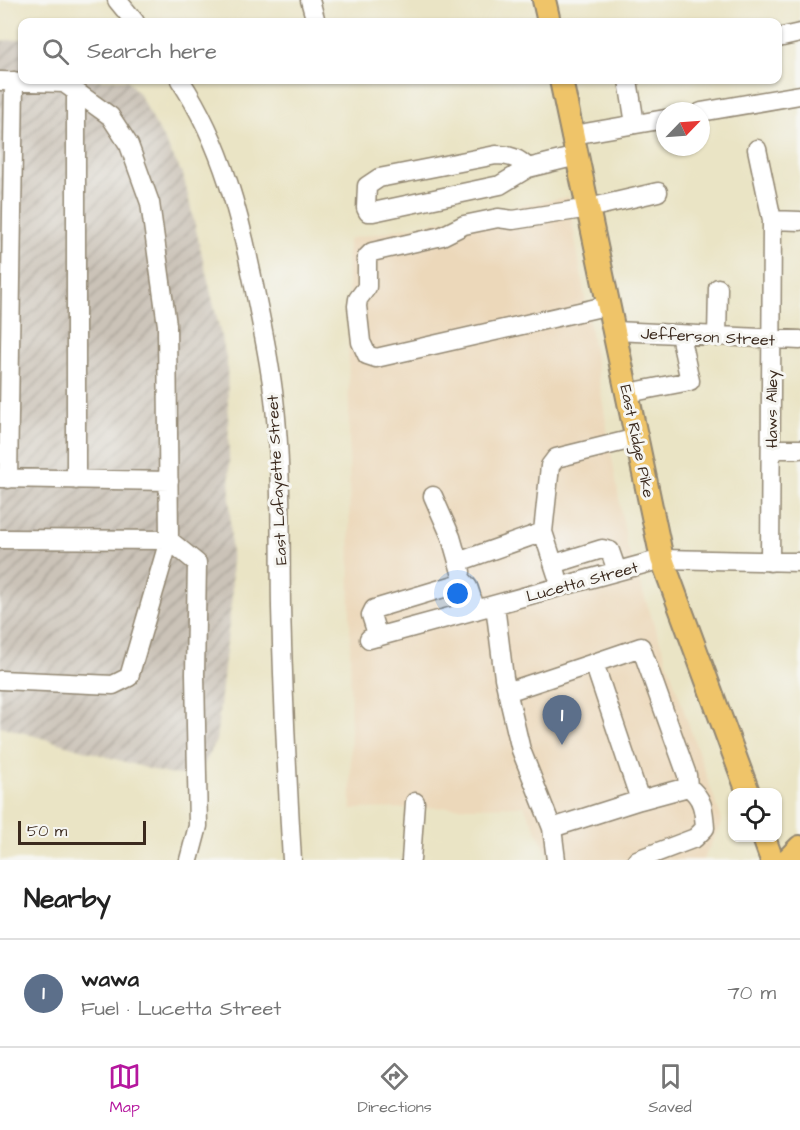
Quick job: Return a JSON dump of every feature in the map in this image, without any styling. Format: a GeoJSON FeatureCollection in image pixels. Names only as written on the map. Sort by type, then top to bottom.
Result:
{"type":"FeatureCollection","features":[{"type":"Feature","properties":{"kind":"main road"},"geometry":{"type":"LineString","coordinates":[[544,0],[548,18]]}},
{"type":"Feature","properties":{"kind":"main road","name":"East Ridge Pike"},"geometry":{"type":"LineString","coordinates":[[562,84],[662,559],[747,788]]}},
{"type":"Feature","properties":{"kind":"main road"},"geometry":{"type":"LineString","coordinates":[[766,842],[772,860]]}},
{"type":"Feature","properties":{"kind":"main road"},"geometry":{"type":"LineString","coordinates":[[787,860],[800,847]]}},
{"type":"Feature","properties":{"kind":"street"},"geometry":{"type":"LineString","coordinates":[[117,0],[132,18]]}},
{"type":"Feature","properties":{"kind":"street"},"geometry":{"type":"LineString","coordinates":[[310,0],[315,18]]}},
{"type":"Feature","properties":{"kind":"street"},"geometry":{"type":"LineString","coordinates":[[782,37],[800,33]]}},
{"type":"Feature","properties":{"kind":"street"},"geometry":{"type":"LineString","coordinates":[[7,81],[4,478],[169,481]]}},
{"type":"Feature","properties":{"kind":"street"},"geometry":{"type":"LineString","coordinates":[[0,680],[113,685],[129,677],[169,540],[167,325],[150,203],[129,145],[110,116],[65,84]]}},
{"type":"Feature","properties":{"kind":"street","name":"East Lafayette Street"},"geometry":{"type":"LineString","coordinates":[[183,84],[197,106],[212,139],[233,195],[249,258],[272,386],[280,480],[286,766],[292,860]]}},
{"type":"Feature","properties":{"kind":"street"},"geometry":{"type":"LineString","coordinates":[[629,84],[635,124]]}},
{"type":"Feature","properties":{"kind":"street"},"geometry":{"type":"LineString","coordinates":[[76,92],[76,480]]}},
{"type":"Feature","properties":{"kind":"street"},"geometry":{"type":"LineString","coordinates":[[710,110],[800,95]]}},
{"type":"Feature","properties":{"kind":"street"},"geometry":{"type":"LineString","coordinates":[[528,168],[521,161],[509,155],[496,155],[378,178],[367,186],[366,208],[368,212],[374,212],[500,185],[528,168],[575,145],[635,124],[656,120]]}},
{"type":"Feature","properties":{"kind":"street","name":"Haws Alley"},"geometry":{"type":"LineString","coordinates":[[757,149],[772,220],[770,562]]}},
{"type":"Feature","properties":{"kind":"street"},"geometry":{"type":"LineString","coordinates":[[610,305],[376,358],[367,355],[361,342],[357,306],[358,299],[367,287],[368,257],[372,252],[442,236],[464,225],[589,208],[658,192]]}},
{"type":"Feature","properties":{"kind":"street"},"geometry":{"type":"LineString","coordinates":[[772,220],[800,220]]}},
{"type":"Feature","properties":{"kind":"street"},"geometry":{"type":"LineString","coordinates":[[717,337],[718,288]]}},
{"type":"Feature","properties":{"kind":"street","name":"Jefferson Street"},"geometry":{"type":"LineString","coordinates":[[615,332],[800,340]]}},
{"type":"Feature","properties":{"kind":"street"},"geometry":{"type":"LineString","coordinates":[[628,393],[690,381],[680,335]]}},
{"type":"Feature","properties":{"kind":"street"},"geometry":{"type":"LineString","coordinates":[[561,586],[543,532],[550,466],[556,458],[637,438]]}},
{"type":"Feature","properties":{"kind":"street"},"geometry":{"type":"LineString","coordinates":[[771,449],[800,448]]}},
{"type":"Feature","properties":{"kind":"street"},"geometry":{"type":"LineString","coordinates":[[433,496],[451,537],[464,582],[476,610]]}},
{"type":"Feature","properties":{"kind":"street"},"geometry":{"type":"LineString","coordinates":[[458,562],[543,532]]}},
{"type":"Feature","properties":{"kind":"street"},"geometry":{"type":"LineString","coordinates":[[0,539],[169,540],[197,563],[195,674],[198,826],[189,860]]}},
{"type":"Feature","properties":{"kind":"street"},"geometry":{"type":"LineString","coordinates":[[554,564],[603,549],[610,551],[617,571]]}},
{"type":"Feature","properties":{"kind":"street","name":"Lucetta Street"},"geometry":{"type":"LineString","coordinates":[[464,582],[374,609],[371,615],[373,638],[662,559],[800,562]]}},
{"type":"Feature","properties":{"kind":"street"},"geometry":{"type":"LineString","coordinates":[[495,605],[507,692],[521,750],[552,828],[556,860]]}},
{"type":"Feature","properties":{"kind":"street"},"geometry":{"type":"LineString","coordinates":[[507,692],[641,647],[687,775],[688,787]]}},
{"type":"Feature","properties":{"kind":"street"},"geometry":{"type":"LineString","coordinates":[[594,663],[640,800]]}},
{"type":"Feature","properties":{"kind":"street"},"geometry":{"type":"LineString","coordinates":[[552,828],[688,787],[696,792],[704,807],[705,828],[695,838],[637,860]]}},
{"type":"Feature","properties":{"kind":"street"},"geometry":{"type":"LineString","coordinates":[[411,860],[415,802]]}},
{"type":"Feature","properties":{"kind":"shaded area"},"geometry":{"type":"Polygon","coordinates":[[[18,39],[18,84],[130,84],[139,94],[183,175],[227,361],[232,596],[216,741],[198,776],[167,774],[0,726],[0,41],[18,39]]]}},
{"type":"Feature","properties":{"kind":"shaded area"},"geometry":{"type":"Polygon","coordinates":[[[568,197],[627,546],[722,821],[703,860],[551,860],[524,806],[351,809],[348,239],[568,197]]]}},
{"type":"Feature","properties":{"kind":"place","name":"wawa"},"geometry":{"type":"Point","coordinates":[562,745]}}]}
